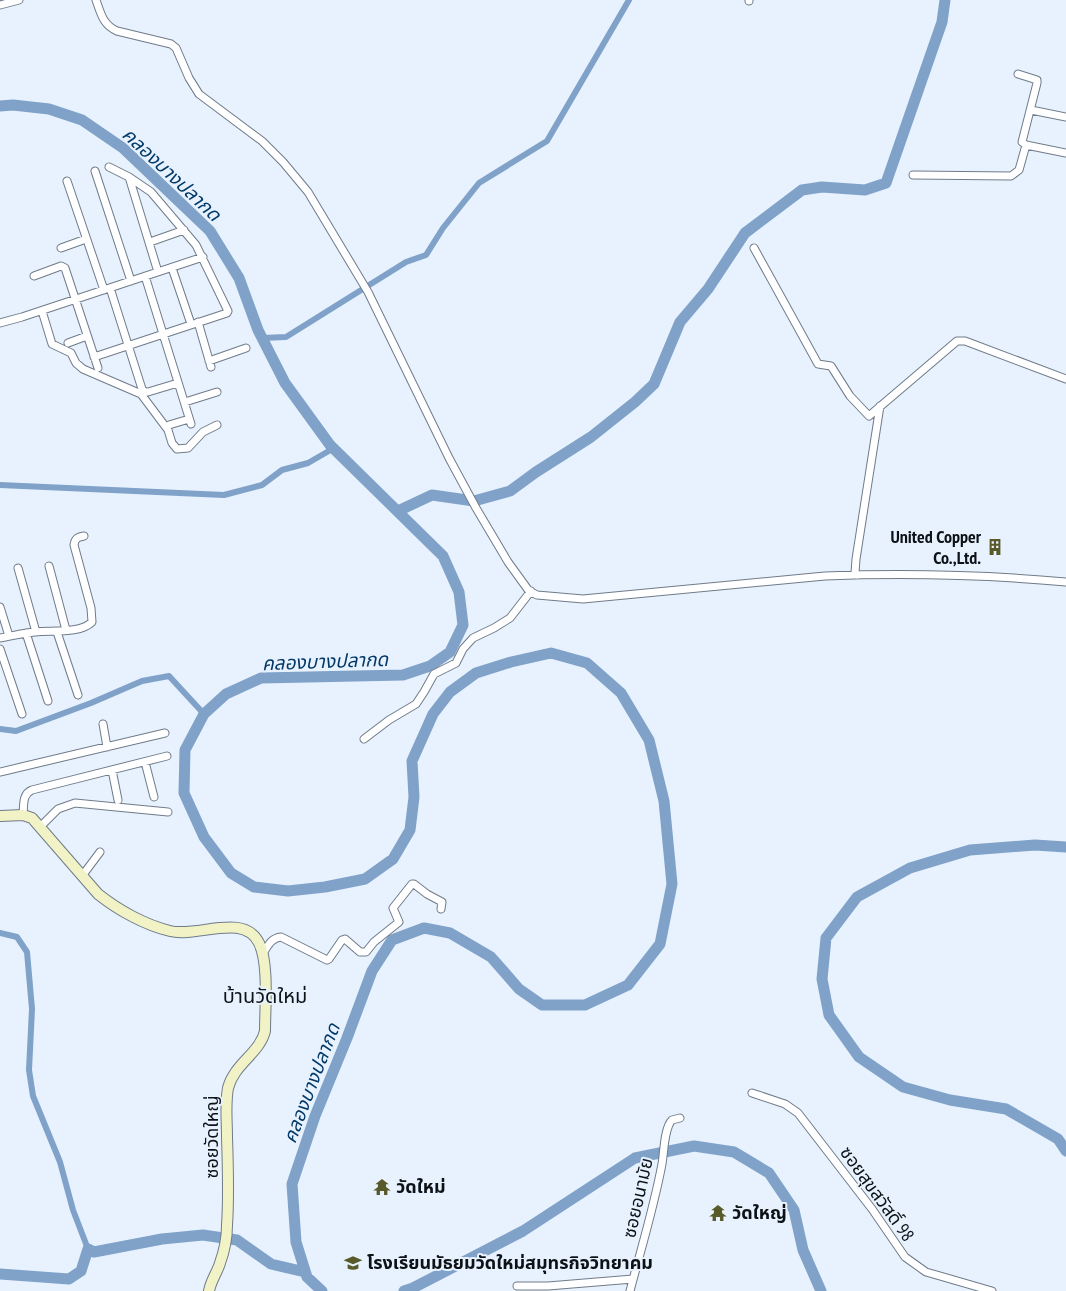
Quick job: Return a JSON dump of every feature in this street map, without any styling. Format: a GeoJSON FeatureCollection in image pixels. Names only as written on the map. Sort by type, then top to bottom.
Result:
{"type":"FeatureCollection","features":[{"type":"Feature","properties":{"kind":"street"},"geometry":{"type":"LineString","coordinates":[[0,5],[19,0]]}},
{"type":"Feature","properties":{"kind":"street"},"geometry":{"type":"LineString","coordinates":[[96,0],[103,21],[110,28],[171,44],[176,48],[189,78],[200,94],[208,102],[262,141],[283,162],[308,192],[368,292],[442,444],[476,508],[508,562],[531,591],[537,595],[583,599],[826,576],[857,575],[1011,578],[1066,582]]}},
{"type":"Feature","properties":{"kind":"street"},"geometry":{"type":"LineString","coordinates":[[1018,74],[1036,80],[1038,83],[1022,142],[1026,145],[1066,153]]}},
{"type":"Feature","properties":{"kind":"street"},"geometry":{"type":"LineString","coordinates":[[1031,110],[1066,117]]}},
{"type":"Feature","properties":{"kind":"street"},"geometry":{"type":"LineString","coordinates":[[913,175],[1011,176],[1020,170],[1026,145]]}},
{"type":"Feature","properties":{"kind":"street"},"geometry":{"type":"LineString","coordinates":[[94,357],[227,313],[228,311],[196,244],[151,192],[129,177],[109,167]]}},
{"type":"Feature","properties":{"kind":"street"},"geometry":{"type":"LineString","coordinates":[[95,171],[131,281]]}},
{"type":"Feature","properties":{"kind":"street"},"geometry":{"type":"LineString","coordinates":[[129,177],[158,272]]}},
{"type":"Feature","properties":{"kind":"street"},"geometry":{"type":"LineString","coordinates":[[67,181],[86,239],[128,345],[142,389],[145,392],[178,383]]}},
{"type":"Feature","properties":{"kind":"street"},"geometry":{"type":"LineString","coordinates":[[150,242],[184,230]]}},
{"type":"Feature","properties":{"kind":"street"},"geometry":{"type":"LineString","coordinates":[[62,248],[86,239]]}},
{"type":"Feature","properties":{"kind":"street"},"geometry":{"type":"LineString","coordinates":[[754,248],[818,364],[831,366],[850,396],[870,416],[957,341],[965,341],[1066,379]]}},
{"type":"Feature","properties":{"kind":"street"},"geometry":{"type":"LineString","coordinates":[[0,322],[9,322],[203,257]]}},
{"type":"Feature","properties":{"kind":"street"},"geometry":{"type":"LineString","coordinates":[[34,276],[61,266],[66,268],[98,368]]}},
{"type":"Feature","properties":{"kind":"street"},"geometry":{"type":"LineString","coordinates":[[172,268],[210,364],[246,348]]}},
{"type":"Feature","properties":{"kind":"street"},"geometry":{"type":"LineString","coordinates":[[145,276],[190,422],[169,425]]}},
{"type":"Feature","properties":{"kind":"street"},"geometry":{"type":"LineString","coordinates":[[42,311],[52,344],[71,353],[76,363],[83,369],[141,394],[168,430],[172,443],[177,449],[188,448],[203,432],[217,425]]}},
{"type":"Feature","properties":{"kind":"street"},"geometry":{"type":"LineString","coordinates":[[68,343],[87,336]]}},
{"type":"Feature","properties":{"kind":"street"},"geometry":{"type":"LineString","coordinates":[[185,402],[217,392]]}},
{"type":"Feature","properties":{"kind":"street"},"geometry":{"type":"LineString","coordinates":[[857,575],[855,573],[856,559],[880,406]]}},
{"type":"Feature","properties":{"kind":"street"},"geometry":{"type":"LineString","coordinates":[[0,638],[26,633],[57,632],[86,626],[92,622],[91,608],[74,545],[77,537],[84,536]]}},
{"type":"Feature","properties":{"kind":"street"},"geometry":{"type":"LineString","coordinates":[[49,566],[66,630]]}},
{"type":"Feature","properties":{"kind":"street"},"geometry":{"type":"LineString","coordinates":[[18,568],[36,632]]}},
{"type":"Feature","properties":{"kind":"street"},"geometry":{"type":"LineString","coordinates":[[364,738],[416,704],[434,674],[456,663],[463,649],[473,638],[510,618],[531,591]]}},
{"type":"Feature","properties":{"kind":"street"},"geometry":{"type":"LineString","coordinates":[[0,607],[8,636]]}},
{"type":"Feature","properties":{"kind":"street"},"geometry":{"type":"LineString","coordinates":[[57,632],[78,695]]}},
{"type":"Feature","properties":{"kind":"street"},"geometry":{"type":"LineString","coordinates":[[26,633],[48,701]]}},
{"type":"Feature","properties":{"kind":"street"},"geometry":{"type":"LineString","coordinates":[[0,649],[22,714]]}},
{"type":"Feature","properties":{"kind":"street"},"geometry":{"type":"LineString","coordinates":[[103,724],[107,747]]}},
{"type":"Feature","properties":{"kind":"street"},"geometry":{"type":"LineString","coordinates":[[0,772],[165,733]]}},
{"type":"Feature","properties":{"kind":"street"},"geometry":{"type":"LineString","coordinates":[[0,816],[23,815],[26,792],[168,756]]}},
{"type":"Feature","properties":{"kind":"street"},"geometry":{"type":"LineString","coordinates":[[145,762],[154,797]]}},
{"type":"Feature","properties":{"kind":"street"},"geometry":{"type":"LineString","coordinates":[[112,770],[118,800]]}},
{"type":"Feature","properties":{"kind":"street"},"geometry":{"type":"LineString","coordinates":[[40,827],[58,809],[75,803],[168,812]]}},
{"type":"Feature","properties":{"kind":"street","name":"ซอยวัดใหญ่"},"geometry":{"type":"LineString","coordinates":[[23,815],[32,818],[98,894],[131,915],[169,931],[181,932],[232,926],[246,929],[259,942],[264,964],[264,1038],[239,1066],[228,1088],[226,1106],[227,1228],[220,1262],[212,1278],[209,1291]]}},
{"type":"Feature","properties":{"kind":"street"},"geometry":{"type":"LineString","coordinates":[[82,876],[100,852]]}},
{"type":"Feature","properties":{"kind":"street"},"geometry":{"type":"LineString","coordinates":[[262,953],[272,940],[281,937],[327,960],[329,960],[342,940],[345,939],[360,952],[366,952],[374,942],[399,922],[393,908],[412,884],[442,902],[441,909]]}},
{"type":"Feature","properties":{"kind":"street","name":"ซอยสุขสวัสดิ์ 98"},"geometry":{"type":"LineString","coordinates":[[752,1093],[784,1104],[798,1113],[872,1209],[905,1257],[915,1266],[934,1276],[992,1291]]}},
{"type":"Feature","properties":{"kind":"street","name":"ซอยอนามัย"},"geometry":{"type":"LineString","coordinates":[[630,1291],[662,1166],[666,1136],[670,1123],[680,1118]]}},
{"type":"Feature","properties":{"kind":"street"},"geometry":{"type":"LineString","coordinates":[[517,1286],[548,1286],[633,1279]]}},
{"type":"Feature","properties":{"kind":"waterway"},"geometry":{"type":"LineString","coordinates":[[262,338],[286,337],[406,262],[426,255],[443,228],[479,183],[547,141],[629,0]]}},
{"type":"Feature","properties":{"kind":"waterway"},"geometry":{"type":"LineString","coordinates":[[398,511],[432,495],[474,501],[510,491],[591,437],[635,402],[654,384],[680,322],[708,289],[745,233],[802,190],[822,187],[865,190],[886,183],[942,22],[945,0]]}},
{"type":"Feature","properties":{"kind":"waterway","name":"คลองบางปลากด"},"geometry":{"type":"LineString","coordinates":[[0,106],[13,105],[49,109],[82,120],[123,148],[210,231],[239,278],[258,330],[285,383],[330,445],[443,556],[459,592],[463,625],[450,652],[430,666],[403,675],[261,678],[226,694],[204,714],[185,750],[184,793],[204,837],[231,873],[254,887],[288,891],[325,887],[365,879],[393,859],[410,830],[414,797],[412,761],[433,714],[450,692],[476,673],[511,662],[551,653],[587,663],[621,693],[649,740],[664,801],[672,884],[660,944],[628,985],[585,1005],[542,1005],[519,989],[491,957],[450,933],[424,928],[392,940],[372,971],[315,1116],[292,1184],[296,1242],[307,1277],[322,1291]]}},
{"type":"Feature","properties":{"kind":"waterway"},"geometry":{"type":"LineString","coordinates":[[0,485],[224,495],[262,485],[282,470],[308,463],[334,448]]}},
{"type":"Feature","properties":{"kind":"waterway"},"geometry":{"type":"LineString","coordinates":[[0,729],[16,731],[91,703],[142,681],[169,676],[204,714]]}},
{"type":"Feature","properties":{"kind":"waterway","name":"คลองบางปลากด"},"geometry":{"type":"LineString","coordinates":[[1066,847],[1035,845],[970,850],[910,868],[857,897],[826,938],[822,979],[829,1015],[859,1057],[903,1087],[950,1100],[1006,1109],[1058,1139],[1066,1151]]}},
{"type":"Feature","properties":{"kind":"waterway"},"geometry":{"type":"LineString","coordinates":[[0,933],[17,937],[27,952],[32,1009],[29,1070],[33,1096],[60,1162],[73,1210],[88,1249]]}},
{"type":"Feature","properties":{"kind":"waterway","name":"คลองบางปลากด"},"geometry":{"type":"LineString","coordinates":[[404,1291],[523,1231],[635,1158],[694,1146],[734,1152],[769,1173],[794,1210],[803,1250],[821,1291]]}},
{"type":"Feature","properties":{"kind":"waterway"},"geometry":{"type":"LineString","coordinates":[[0,1274],[69,1279],[81,1271],[88,1249],[94,1252],[162,1239],[203,1235],[237,1240],[271,1264],[305,1272]]}},
{"type":"Feature","properties":{"kind":"place","name":"United Copper Co.,Ltd."},"geometry":{"type":"Point","coordinates":[995,547]}},
{"type":"Feature","properties":{"kind":"place","name":"วัดใหม่"},"geometry":{"type":"Point","coordinates":[382,1187]}},
{"type":"Feature","properties":{"kind":"place","name":"วัดใหญ่"},"geometry":{"type":"Point","coordinates":[718,1213]}},
{"type":"Feature","properties":{"kind":"place","name":"โรงเรียนมัธยมวัดใหม่สมุทรกิจวิทยาคม"},"geometry":{"type":"Point","coordinates":[353,1263]}},
{"type":"Feature","properties":{"kind":"district","name":"บ้านวัดใหม่"},"geometry":{"type":"Point","coordinates":[265,996]}}]}
